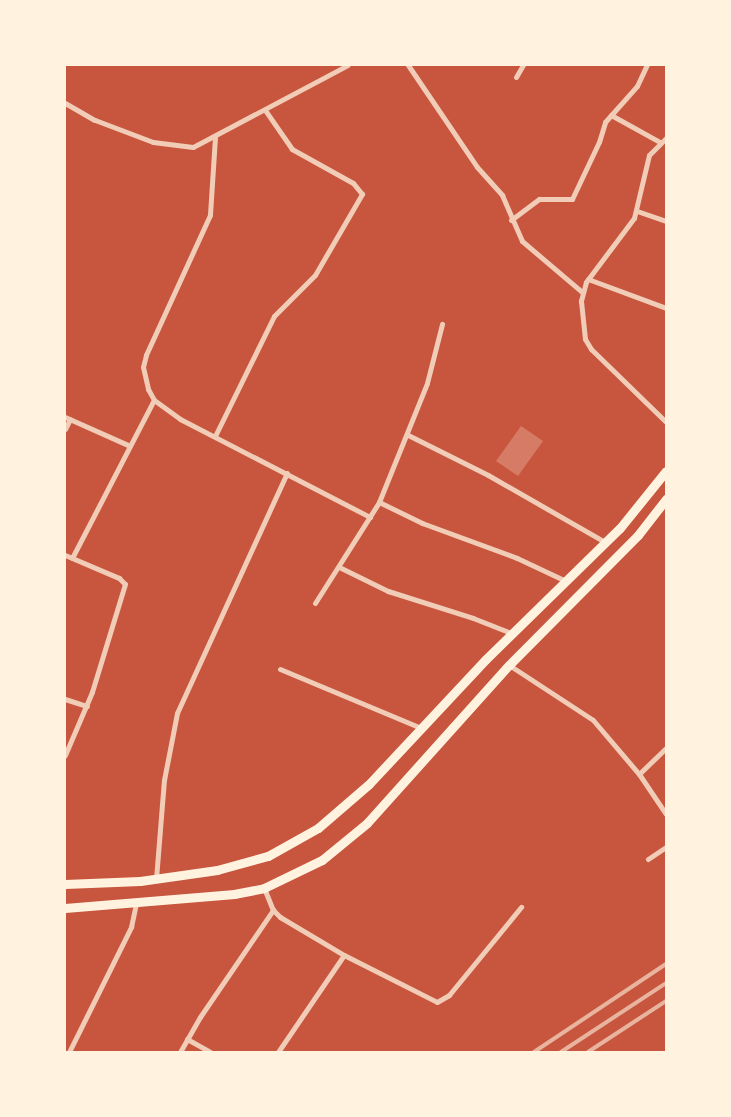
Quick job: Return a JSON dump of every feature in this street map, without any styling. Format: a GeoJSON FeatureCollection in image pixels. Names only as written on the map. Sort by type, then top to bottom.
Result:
{"type":"FeatureCollection","features":[{"type":"Feature","properties":{"kind":"main road"},"geometry":{"type":"LineString","coordinates":[[65,884],[156,879],[217,870],[268,856],[292,846],[344,808],[511,633],[605,542],[666,471]]}},
{"type":"Feature","properties":{"kind":"main road"},"geometry":{"type":"LineString","coordinates":[[65,908],[190,900],[264,888],[322,860],[367,823],[509,665],[611,564],[666,499]]}},
{"type":"Feature","properties":{"kind":"street"},"geometry":{"type":"LineString","coordinates":[[65,103],[95,120],[175,147],[193,147],[348,65]]}},
{"type":"Feature","properties":{"kind":"street"},"geometry":{"type":"LineString","coordinates":[[408,65],[477,167],[496,185],[510,220],[522,241],[537,257],[582,292]]}},
{"type":"Feature","properties":{"kind":"street"},"geometry":{"type":"LineString","coordinates":[[516,77],[523,65]]}},
{"type":"Feature","properties":{"kind":"street"},"geometry":{"type":"LineString","coordinates":[[510,220],[540,199],[572,199],[599,142],[602,128],[611,114],[637,86],[646,65]]}},
{"type":"Feature","properties":{"kind":"street"},"geometry":{"type":"LineString","coordinates":[[216,436],[274,316],[315,275],[362,194],[354,183],[292,149],[265,110]]}},
{"type":"Feature","properties":{"kind":"street"},"geometry":{"type":"LineString","coordinates":[[611,114],[660,142]]}},
{"type":"Feature","properties":{"kind":"street"},"geometry":{"type":"LineString","coordinates":[[215,137],[210,215],[143,367],[144,377],[154,400],[180,419],[370,517]]}},
{"type":"Feature","properties":{"kind":"street"},"geometry":{"type":"LineString","coordinates":[[666,138],[648,155],[637,211],[626,232],[588,279],[582,292],[583,330],[591,349],[666,422]]}},
{"type":"Feature","properties":{"kind":"street"},"geometry":{"type":"LineString","coordinates":[[637,211],[666,221]]}},
{"type":"Feature","properties":{"kind":"street"},"geometry":{"type":"LineString","coordinates":[[588,279],[666,308]]}},
{"type":"Feature","properties":{"kind":"street"},"geometry":{"type":"LineString","coordinates":[[315,604],[380,502],[427,383],[442,324]]}},
{"type":"Feature","properties":{"kind":"street"},"geometry":{"type":"LineString","coordinates":[[72,558],[154,400]]}},
{"type":"Feature","properties":{"kind":"street"},"geometry":{"type":"LineString","coordinates":[[65,429],[68,418],[130,446]]}},
{"type":"Feature","properties":{"kind":"street"},"geometry":{"type":"LineString","coordinates":[[408,435],[488,475],[605,542]]}},
{"type":"Feature","properties":{"kind":"street"},"geometry":{"type":"LineString","coordinates":[[156,879],[164,780],[177,713],[287,473]]}},
{"type":"Feature","properties":{"kind":"street"},"geometry":{"type":"LineString","coordinates":[[380,502],[422,523],[517,558],[566,581]]}},
{"type":"Feature","properties":{"kind":"street"},"geometry":{"type":"LineString","coordinates":[[65,554],[119,578],[125,584],[87,706],[65,755]]}},
{"type":"Feature","properties":{"kind":"street"},"geometry":{"type":"LineString","coordinates":[[339,567],[388,592],[473,618],[511,633]]}},
{"type":"Feature","properties":{"kind":"street"},"geometry":{"type":"LineString","coordinates":[[509,665],[593,720],[639,774],[666,814]]}},
{"type":"Feature","properties":{"kind":"street"},"geometry":{"type":"LineString","coordinates":[[280,669],[421,728]]}},
{"type":"Feature","properties":{"kind":"street"},"geometry":{"type":"LineString","coordinates":[[65,699],[87,706]]}},
{"type":"Feature","properties":{"kind":"street"},"geometry":{"type":"LineString","coordinates":[[639,774],[666,748]]}},
{"type":"Feature","properties":{"kind":"street"},"geometry":{"type":"LineString","coordinates":[[648,860],[666,847]]}},
{"type":"Feature","properties":{"kind":"street"},"geometry":{"type":"LineString","coordinates":[[264,888],[273,910],[344,955],[432,1001],[443,1001],[521,907]]}},
{"type":"Feature","properties":{"kind":"street"},"geometry":{"type":"LineString","coordinates":[[69,1052],[131,927],[136,902]]}},
{"type":"Feature","properties":{"kind":"street"},"geometry":{"type":"LineString","coordinates":[[180,1052],[273,910]]}},
{"type":"Feature","properties":{"kind":"street"},"geometry":{"type":"LineString","coordinates":[[278,1052],[344,955]]}},
{"type":"Feature","properties":{"kind":"street"},"geometry":{"type":"LineString","coordinates":[[187,1039],[210,1052]]}},
{"type":"Feature","properties":{"kind":"building"},"geometry":{"type":"Polygon","coordinates":[[[521,426],[543,441],[518,476],[496,461],[521,426]]]}},
{"type":"Feature","properties":{"kind":"railway"},"geometry":{"type":"LineString","coordinates":[[534,1052],[666,964]]}},
{"type":"Feature","properties":{"kind":"railway"},"geometry":{"type":"LineString","coordinates":[[561,1052],[666,983]]}},
{"type":"Feature","properties":{"kind":"railway"},"geometry":{"type":"LineString","coordinates":[[588,1052],[666,1001]]}}]}
